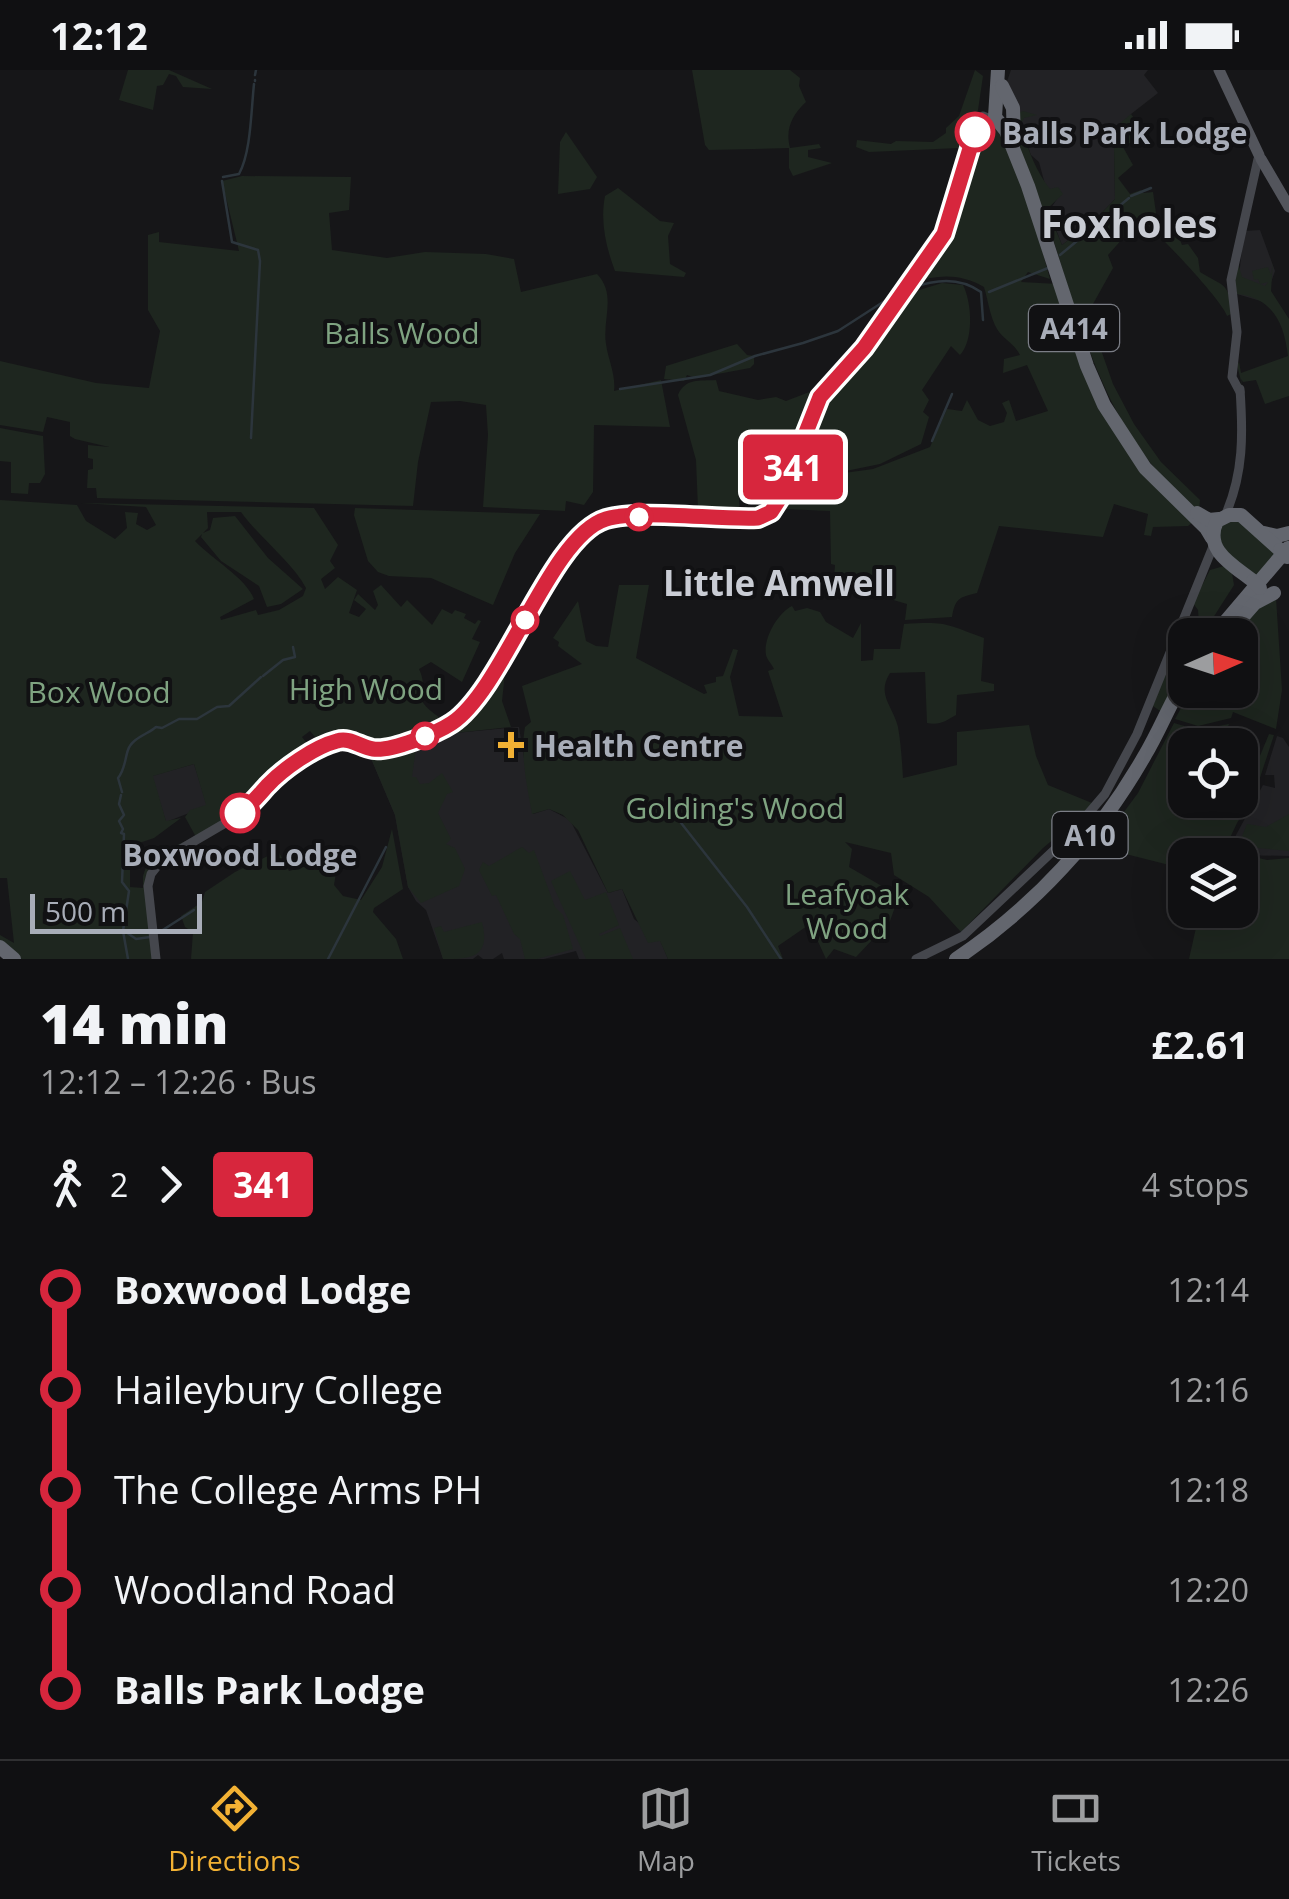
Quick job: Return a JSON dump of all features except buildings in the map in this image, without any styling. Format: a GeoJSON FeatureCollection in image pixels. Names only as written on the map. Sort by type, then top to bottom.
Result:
{"type":"FeatureCollection","features":[{"type":"Feature","properties":{"kind":"highway","name":"A414"},"geometry":{"type":"LineString","coordinates":[[1000,70],[999,114],[1104,405],[1140,460],[1206,528],[1213,541]]}},
{"type":"Feature","properties":{"kind":"highway","name":"A414"},"geometry":{"type":"LineString","coordinates":[[999,114],[1037,198],[1091,364],[1107,401],[1132,444],[1165,484],[1203,518],[1222,518]]}},
{"type":"Feature","properties":{"kind":"highway"},"geometry":{"type":"LineString","coordinates":[[1232,618],[1287,553],[1246,518],[1236,514],[1222,518],[1213,541],[1252,579],[1288,587]]}},
{"type":"Feature","properties":{"kind":"highway"},"geometry":{"type":"LineString","coordinates":[[1263,533],[1289,534]]}},
{"type":"Feature","properties":{"kind":"highway"},"geometry":{"type":"LineString","coordinates":[[1225,618],[1240,586],[1252,579]]}},
{"type":"Feature","properties":{"kind":"highway"},"geometry":{"type":"LineString","coordinates":[[1237,618],[1255,603],[1252,579]]}},
{"type":"Feature","properties":{"kind":"highway","name":"A10"},"geometry":{"type":"LineString","coordinates":[[956,959],[1017,912],[1083,844],[1139,765],[1170,708]]}},
{"type":"Feature","properties":{"kind":"highway","name":"A10"},"geometry":{"type":"LineString","coordinates":[[968,959],[1022,917],[1088,849],[1137,780],[1172,708]]}},
{"type":"Feature","properties":{"kind":"highway"},"geometry":{"type":"LineString","coordinates":[[0,948],[14,959]]}},
{"type":"Feature","properties":{"kind":"main road"},"geometry":{"type":"LineString","coordinates":[[1220,70],[1259,158],[1289,207]]}},
{"type":"Feature","properties":{"kind":"main road"},"geometry":{"type":"LineString","coordinates":[[156,959],[148,886],[154,868],[245,810],[272,781],[324,747],[345,740],[381,750],[446,727],[466,711],[568,553],[587,530],[600,522],[626,516],[758,518],[771,512],[784,490],[814,405],[864,348],[944,234],[975,132],[999,114]]}},
{"type":"Feature","properties":{"kind":"main road"},"geometry":{"type":"LineString","coordinates":[[1222,518],[1234,494],[1242,426],[1231,280],[1259,158]]}},
{"type":"Feature","properties":{"kind":"main road"},"geometry":{"type":"LineString","coordinates":[[1234,494],[1246,518]]}},
{"type":"Feature","properties":{"kind":"main road"},"geometry":{"type":"LineString","coordinates":[[916,959],[963,936],[1070,835],[1105,794],[1137,734],[1213,541]]}},
{"type":"Feature","properties":{"kind":"main road"},"geometry":{"type":"LineString","coordinates":[[1202,573],[1217,562],[1252,579]]}},
{"type":"Feature","properties":{"kind":"shaded area"},"geometry":{"type":"Polygon","coordinates":[[[1011,70],[1148,70],[1144,75],[1158,93],[1131,114],[1114,147],[1115,199],[1062,245],[1049,211],[1059,196],[1046,188],[1039,162],[1031,155],[1005,87],[1011,70]]]}},
{"type":"Feature","properties":{"kind":"shaded area"},"geometry":{"type":"Polygon","coordinates":[[[1260,230],[1275,271],[1264,302],[1237,294],[1244,231],[1260,230]]]}},
{"type":"Feature","properties":{"kind":"shaded area"},"geometry":{"type":"Polygon","coordinates":[[[519,727],[533,814],[549,809],[570,820],[608,893],[622,889],[634,919],[660,940],[668,959],[579,959],[576,951],[544,959],[504,959],[502,953],[493,959],[478,955],[473,959],[443,959],[426,910],[408,887],[395,815],[371,752],[435,737],[441,740],[455,733],[519,727]]]}},
{"type":"Feature","properties":{"kind":"shaded area"},"geometry":{"type":"Polygon","coordinates":[[[1277,736],[1283,738],[1289,747],[1289,856],[1258,855],[1258,838],[1234,838],[1245,818],[1258,818],[1258,794],[1263,785],[1275,788],[1274,775],[1265,775],[1277,736]]]}},
{"type":"Feature","properties":{"kind":"shaded area"},"geometry":{"type":"Polygon","coordinates":[[[194,764],[207,806],[166,822],[152,776],[194,764]]]}},
{"type":"Feature","properties":{"kind":"green space"},"geometry":{"type":"Polygon","coordinates":[[[128,70],[169,70],[212,89],[183,87],[176,76],[169,74],[163,85],[157,86],[153,110],[119,100],[128,70]]]}},
{"type":"Feature","properties":{"kind":"green space"},"geometry":{"type":"Polygon","coordinates":[[[692,70],[790,70],[800,78],[806,102],[791,123],[790,148],[819,144],[821,148],[808,150],[808,157],[832,163],[793,176],[789,148],[709,150],[692,70]]]}},
{"type":"Feature","properties":{"kind":"green space"},"geometry":{"type":"Polygon","coordinates":[[[975,70],[983,76],[965,156],[959,148],[869,152],[856,147],[857,140],[891,144],[933,142],[959,116],[975,70]]]}},
{"type":"Feature","properties":{"kind":"green space"},"geometry":{"type":"Polygon","coordinates":[[[1018,113],[1037,115],[1024,118],[1020,126],[1036,167],[1050,189],[1058,187],[1063,194],[1047,209],[1062,245],[1115,199],[1114,147],[1106,135],[1131,114],[1153,144],[1137,139],[1123,147],[1133,165],[1118,178],[1130,194],[1141,190],[1153,192],[1158,227],[1165,235],[1178,235],[1182,245],[1188,244],[1198,258],[1200,272],[1227,290],[1233,313],[1227,316],[1187,265],[1140,219],[1108,255],[1113,268],[1088,313],[1113,384],[1134,424],[1161,462],[1200,500],[1199,511],[1166,481],[1139,448],[1100,375],[1045,214],[1016,145],[1014,127],[1018,113]]]}},
{"type":"Feature","properties":{"kind":"green space"},"geometry":{"type":"Polygon","coordinates":[[[989,119],[1018,172],[1050,279],[1028,272],[1021,282],[1058,284],[1099,402],[1193,522],[1188,526],[1153,527],[1151,536],[1144,535],[1148,514],[1114,504],[1103,537],[999,526],[977,593],[959,600],[952,617],[905,620],[907,604],[873,594],[833,592],[830,511],[784,509],[787,491],[805,491],[844,473],[873,469],[930,447],[947,409],[962,411],[967,400],[978,420],[990,426],[1004,422],[1007,413],[1002,403],[1009,400],[1016,421],[1048,411],[1027,365],[1003,373],[1004,359],[1020,355],[997,329],[984,287],[949,277],[913,282],[947,226],[981,121],[989,119]]]}},
{"type":"Feature","properties":{"kind":"green space"},"geometry":{"type":"Polygon","coordinates":[[[566,132],[597,177],[590,189],[558,194],[560,142],[566,132]]]}},
{"type":"Feature","properties":{"kind":"green space","name":"Balls Wood"},"geometry":{"type":"Polygon","coordinates":[[[242,176],[351,177],[349,210],[329,213],[332,250],[387,258],[425,252],[514,259],[521,292],[597,274],[608,299],[605,335],[614,391],[661,380],[670,427],[594,425],[593,492],[584,505],[566,501],[565,511],[483,507],[486,405],[460,401],[431,402],[413,506],[97,498],[96,488],[87,488],[88,470],[93,469],[88,445],[109,447],[75,439],[70,436],[70,422],[47,417],[43,432],[0,425],[0,361],[96,383],[149,388],[160,331],[148,310],[148,235],[159,232],[159,242],[239,251],[222,181],[242,176]]]}},
{"type":"Feature","properties":{"kind":"green space"},"geometry":{"type":"Polygon","coordinates":[[[618,188],[660,221],[674,223],[668,236],[670,264],[686,273],[684,277],[615,271],[603,215],[605,196],[618,188]]]}},
{"type":"Feature","properties":{"kind":"green space"},"geometry":{"type":"Polygon","coordinates":[[[1273,262],[1271,291],[1289,319],[1289,396],[1265,404],[1256,380],[1241,379],[1244,393],[1237,365],[1239,362],[1241,373],[1288,356],[1283,333],[1268,307],[1237,294],[1234,282],[1238,263],[1242,277],[1265,286],[1268,282],[1260,284],[1258,279],[1254,280],[1252,271],[1268,267],[1271,275],[1273,262]]]}},
{"type":"Feature","properties":{"kind":"green space"},"geometry":{"type":"Polygon","coordinates":[[[942,283],[963,285],[970,311],[968,340],[960,355],[951,346],[922,390],[929,400],[923,412],[929,417],[921,444],[880,464],[836,473],[804,489],[789,487],[815,410],[825,396],[855,368],[903,295],[942,283]]]}},
{"type":"Feature","properties":{"kind":"green space"},"geometry":{"type":"Polygon","coordinates":[[[737,344],[747,355],[754,356],[750,368],[696,378],[687,375],[684,381],[664,379],[666,366],[737,344]]]}},
{"type":"Feature","properties":{"kind":"green space"},"geometry":{"type":"Polygon","coordinates":[[[716,380],[719,391],[758,400],[776,397],[786,401],[814,393],[781,484],[738,488],[740,512],[746,506],[750,512],[754,506],[766,507],[765,500],[776,497],[766,513],[698,513],[702,510],[698,509],[696,460],[678,395],[689,383],[716,380]]]}},
{"type":"Feature","properties":{"kind":"green space"},"geometry":{"type":"Polygon","coordinates":[[[0,428],[43,436],[45,474],[40,483],[29,483],[28,494],[11,493],[11,462],[0,461],[0,428]]]}},
{"type":"Feature","properties":{"kind":"green space","name":"Box Wood"},"geometry":{"type":"Polygon","coordinates":[[[0,500],[77,505],[86,521],[115,539],[127,528],[125,512],[138,513],[136,524],[147,530],[156,525],[146,507],[81,503],[314,508],[338,545],[330,561],[335,568],[321,579],[325,589],[338,577],[357,590],[349,613],[359,617],[366,609],[354,600],[358,594],[375,610],[378,605],[373,591],[381,585],[401,607],[407,600],[432,625],[442,609],[466,614],[464,618],[475,624],[481,621],[472,639],[480,642],[462,682],[431,662],[419,669],[422,701],[448,723],[428,733],[374,747],[344,738],[322,745],[310,731],[302,737],[313,751],[262,784],[224,821],[196,837],[185,817],[190,810],[206,805],[194,764],[153,776],[166,821],[181,818],[154,838],[139,843],[130,861],[130,887],[143,888],[149,858],[190,839],[150,872],[154,959],[18,959],[0,945],[0,935],[14,943],[7,878],[0,878],[0,500]],[[207,512],[208,528],[203,533],[210,530],[213,518],[235,516],[268,558],[303,589],[281,604],[267,607],[259,586],[221,561],[202,534],[195,541],[236,576],[254,599],[220,617],[221,620],[256,610],[258,615],[279,610],[303,596],[306,588],[241,512],[207,512]]]}},
{"type":"Feature","properties":{"kind":"green space"},"geometry":{"type":"Polygon","coordinates":[[[355,508],[540,514],[515,553],[493,605],[431,578],[378,572],[368,561],[355,508]]]}},
{"type":"Feature","properties":{"kind":"green space"},"geometry":{"type":"Polygon","coordinates":[[[1235,515],[1279,552],[1254,580],[1220,552],[1215,528],[1235,515]]]}},
{"type":"Feature","properties":{"kind":"green space"},"geometry":{"type":"Polygon","coordinates":[[[1224,566],[1232,573],[1234,585],[1213,618],[1199,618],[1193,603],[1210,570],[1224,566]]]}},
{"type":"Feature","properties":{"kind":"green space"},"geometry":{"type":"Polygon","coordinates":[[[619,585],[649,585],[636,658],[704,694],[704,685],[723,676],[733,649],[738,650],[730,677],[739,716],[783,717],[768,671],[774,669],[766,648],[773,627],[792,606],[795,611],[807,608],[820,612],[826,622],[853,638],[861,623],[861,661],[873,660],[874,649],[900,649],[904,624],[946,625],[984,638],[981,681],[994,684],[994,691],[957,695],[956,715],[943,722],[927,723],[925,672],[890,673],[885,694],[898,727],[903,778],[957,765],[957,732],[1029,725],[1048,785],[1092,803],[961,932],[929,897],[894,875],[891,853],[845,842],[852,849],[849,867],[899,896],[890,921],[856,957],[834,949],[826,959],[810,924],[778,946],[783,959],[668,959],[660,941],[648,943],[622,889],[608,893],[578,830],[563,815],[549,809],[532,814],[525,770],[525,727],[531,722],[522,686],[582,664],[553,638],[578,601],[586,641],[608,647],[619,585]]]}},
{"type":"Feature","properties":{"kind":"green space"},"geometry":{"type":"Polygon","coordinates":[[[1276,598],[1282,690],[1276,729],[1233,712],[1231,718],[1198,726],[1175,719],[1181,708],[1258,708],[1258,618],[1246,618],[1276,598]]]}},
{"type":"Feature","properties":{"kind":"green space","name":"High Wood"},"geometry":{"type":"Polygon","coordinates":[[[503,661],[506,664],[502,701],[511,727],[455,733],[441,741],[437,732],[446,729],[503,661]]]}},
{"type":"Feature","properties":{"kind":"green space"},"geometry":{"type":"Polygon","coordinates":[[[1168,666],[1168,702],[1163,713],[1153,706],[1168,666]]]}},
{"type":"Feature","properties":{"kind":"green space"},"geometry":{"type":"Polygon","coordinates":[[[1269,734],[1274,735],[1258,784],[1258,761],[1269,734]]]}},
{"type":"Feature","properties":{"kind":"green space"},"geometry":{"type":"Polygon","coordinates":[[[1168,735],[1168,818],[1240,818],[1230,838],[1168,838],[1168,865],[1098,847],[1138,793],[1168,735]]]}},
{"type":"Feature","properties":{"kind":"green space"},"geometry":{"type":"Polygon","coordinates":[[[410,744],[416,748],[412,777],[420,784],[429,783],[442,773],[453,792],[447,794],[438,813],[451,839],[446,844],[455,848],[465,869],[459,886],[421,903],[408,887],[395,815],[370,756],[371,752],[410,744]]]}},
{"type":"Feature","properties":{"kind":"green space"},"geometry":{"type":"Polygon","coordinates":[[[1289,814],[1289,851],[1258,848],[1258,838],[1241,838],[1247,824],[1266,827],[1289,814]]]}},
{"type":"Feature","properties":{"kind":"green space"},"geometry":{"type":"Polygon","coordinates":[[[392,829],[403,889],[373,912],[396,939],[403,959],[191,959],[193,932],[185,927],[181,916],[202,902],[205,892],[235,872],[274,853],[276,847],[289,871],[314,864],[315,854],[334,855],[334,885],[343,896],[361,900],[382,867],[392,829]]]}},
{"type":"Feature","properties":{"kind":"green space"},"geometry":{"type":"Polygon","coordinates":[[[522,847],[529,853],[534,850],[555,907],[563,915],[573,949],[525,959],[520,939],[479,870],[483,862],[489,866],[522,847]]]}},
{"type":"Feature","properties":{"kind":"green space"},"geometry":{"type":"Polygon","coordinates":[[[1258,858],[1289,858],[1289,959],[1189,959],[1196,928],[1258,928],[1258,858]]]}},
{"type":"Feature","properties":{"kind":"green space"},"geometry":{"type":"Polygon","coordinates":[[[570,871],[585,900],[606,892],[619,925],[599,934],[620,928],[633,959],[586,959],[551,881],[570,871]]]}},
{"type":"Feature","properties":{"kind":"green space"},"geometry":{"type":"Polygon","coordinates":[[[482,922],[481,950],[470,957],[443,959],[434,928],[441,926],[444,932],[482,922]]]}},
{"type":"Feature","properties":{"kind":"waterway"},"geometry":{"type":"LineString","coordinates":[[255,75],[256,70]]}},
{"type":"Feature","properties":{"kind":"waterway"},"geometry":{"type":"LineString","coordinates":[[223,177],[239,174],[243,165],[254,84]]}},
{"type":"Feature","properties":{"kind":"waterway"},"geometry":{"type":"LineString","coordinates":[[222,181],[232,242],[258,250],[260,261],[251,438]]}},
{"type":"Feature","properties":{"kind":"waterway"},"geometry":{"type":"LineString","coordinates":[[1131,196],[1151,188]]}},
{"type":"Feature","properties":{"kind":"waterway"},"geometry":{"type":"LineString","coordinates":[[1060,255],[1129,198]]}},
{"type":"Feature","properties":{"kind":"waterway"},"geometry":{"type":"LineString","coordinates":[[989,292],[1048,268]]}},
{"type":"Feature","properties":{"kind":"waterway"},"geometry":{"type":"LineString","coordinates":[[910,288],[946,281],[972,287],[981,292],[983,320]]}},
{"type":"Feature","properties":{"kind":"waterway"},"geometry":{"type":"LineString","coordinates":[[620,389],[710,375],[755,356],[838,331],[897,293]]}},
{"type":"Feature","properties":{"kind":"waterway"},"geometry":{"type":"LineString","coordinates":[[932,441],[952,394]]}},
{"type":"Feature","properties":{"kind":"waterway"},"geometry":{"type":"LineString","coordinates":[[263,676],[283,660],[295,657],[293,647]]}},
{"type":"Feature","properties":{"kind":"waterway"},"geometry":{"type":"LineString","coordinates":[[122,792],[118,778],[128,750],[137,739],[156,727],[179,719],[197,719],[217,707],[229,706],[261,677]]}},
{"type":"Feature","properties":{"kind":"waterway"},"geometry":{"type":"LineString","coordinates":[[121,795],[122,882],[129,891],[123,931],[128,959]]}},
{"type":"Feature","properties":{"kind":"waterway"},"geometry":{"type":"LineString","coordinates":[[667,805],[747,907],[781,959]]}},
{"type":"Feature","properties":{"kind":"waterway"},"geometry":{"type":"LineString","coordinates":[[328,959],[386,847]]}},
{"type":"Feature","properties":{"kind":"waterway"},"geometry":{"type":"LineString","coordinates":[[158,933],[194,910]]}},
{"type":"Feature","properties":{"kind":"waterway"},"geometry":{"type":"LineString","coordinates":[[126,932],[136,939],[150,937]]}},
{"type":"Feature","properties":{"kind":"bus line","name":"341"},"geometry":{"type":"LineString","coordinates":[[240,813],[272,781],[333,742],[345,740],[381,750],[436,732],[456,720],[466,711],[568,553],[587,530],[600,522],[626,516],[758,518],[771,512],[784,490],[814,405],[864,348],[944,234],[975,132]]}},
{"type":"Feature","properties":{"kind":"place","name":"Balls Park Lodge"},"geometry":{"type":"Point","coordinates":[975,132]}},
{"type":"Feature","properties":{"kind":"place","name":"Health Centre"},"geometry":{"type":"Point","coordinates":[511,745]}},
{"type":"Feature","properties":{"kind":"place","name":"Boxwood Lodge"},"geometry":{"type":"Point","coordinates":[240,813]}},
{"type":"Feature","properties":{"kind":"district","name":"Foxholes"},"geometry":{"type":"Point","coordinates":[1129,222]}},
{"type":"Feature","properties":{"kind":"district","name":"Little Amwell"},"geometry":{"type":"Point","coordinates":[779,582]}},
{"type":"Feature","properties":{"kind":"park label","name":"Golding's Wood"},"geometry":{"type":"Point","coordinates":[735,807]}},
{"type":"Feature","properties":{"kind":"park label","name":"Leafyoak Wood"},"geometry":{"type":"Point","coordinates":[847,910]}}]}
